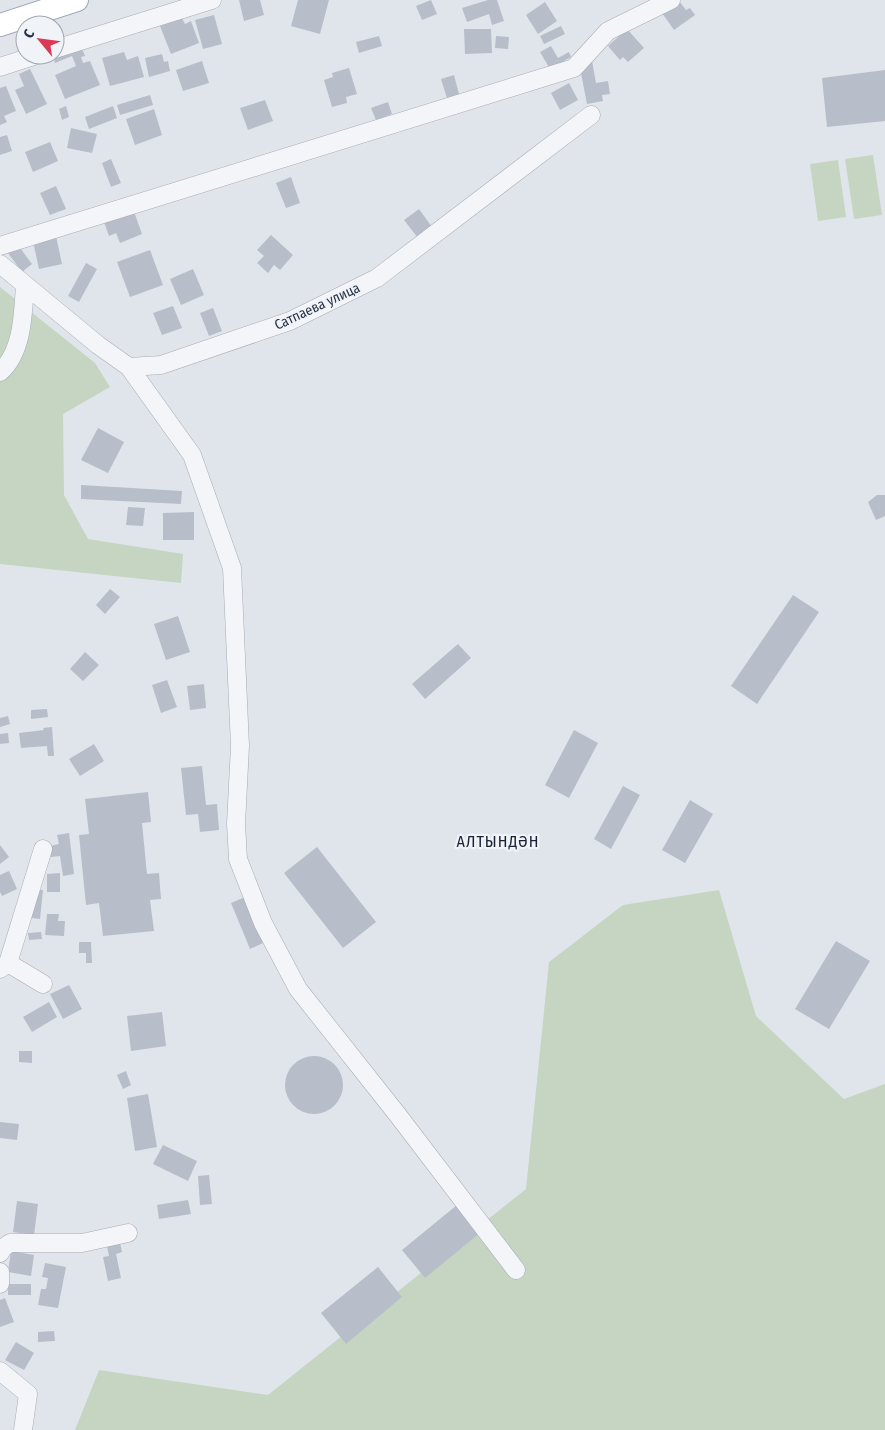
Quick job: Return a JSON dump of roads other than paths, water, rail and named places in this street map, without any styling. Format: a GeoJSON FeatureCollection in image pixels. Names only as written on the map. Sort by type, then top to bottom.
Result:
{"type":"FeatureCollection","features":[{"type":"Feature","properties":{"kind":"main road"},"geometry":{"type":"LineString","coordinates":[[0,25],[77,0]]}},
{"type":"Feature","properties":{"kind":"street"},"geometry":{"type":"LineString","coordinates":[[65,46],[212,0]]}},
{"type":"Feature","properties":{"kind":"street"},"geometry":{"type":"LineString","coordinates":[[0,246],[574,68],[608,31],[671,0]]}},
{"type":"Feature","properties":{"kind":"street"},"geometry":{"type":"LineString","coordinates":[[0,67],[15,62]]}},
{"type":"Feature","properties":{"kind":"street","name":"Сатпаева улица"},"geometry":{"type":"LineString","coordinates":[[129,367],[161,365],[290,321],[377,278],[591,115]]}},
{"type":"Feature","properties":{"kind":"street"},"geometry":{"type":"LineString","coordinates":[[0,264],[98,345],[129,367],[192,455],[232,568],[240,746],[236,824],[238,859],[263,923],[298,989],[397,1114],[516,1270]]}},
{"type":"Feature","properties":{"kind":"street"},"geometry":{"type":"LineString","coordinates":[[0,372],[7,366],[22,332],[25,285]]}},
{"type":"Feature","properties":{"kind":"street"},"geometry":{"type":"LineString","coordinates":[[43,848],[4,966],[43,984]]}},
{"type":"Feature","properties":{"kind":"street"},"geometry":{"type":"LineString","coordinates":[[0,1253],[10,1243],[82,1244],[128,1233]]}},
{"type":"Feature","properties":{"kind":"street"},"geometry":{"type":"LineString","coordinates":[[0,1272],[0,1284]]}},
{"type":"Feature","properties":{"kind":"street"},"geometry":{"type":"LineString","coordinates":[[0,1371],[28,1394],[23,1430]]}},
{"type":"Feature","properties":{"kind":"district","name":"АЛТЫНДӘН"},"geometry":{"type":"Point","coordinates":[498,841]}}]}
